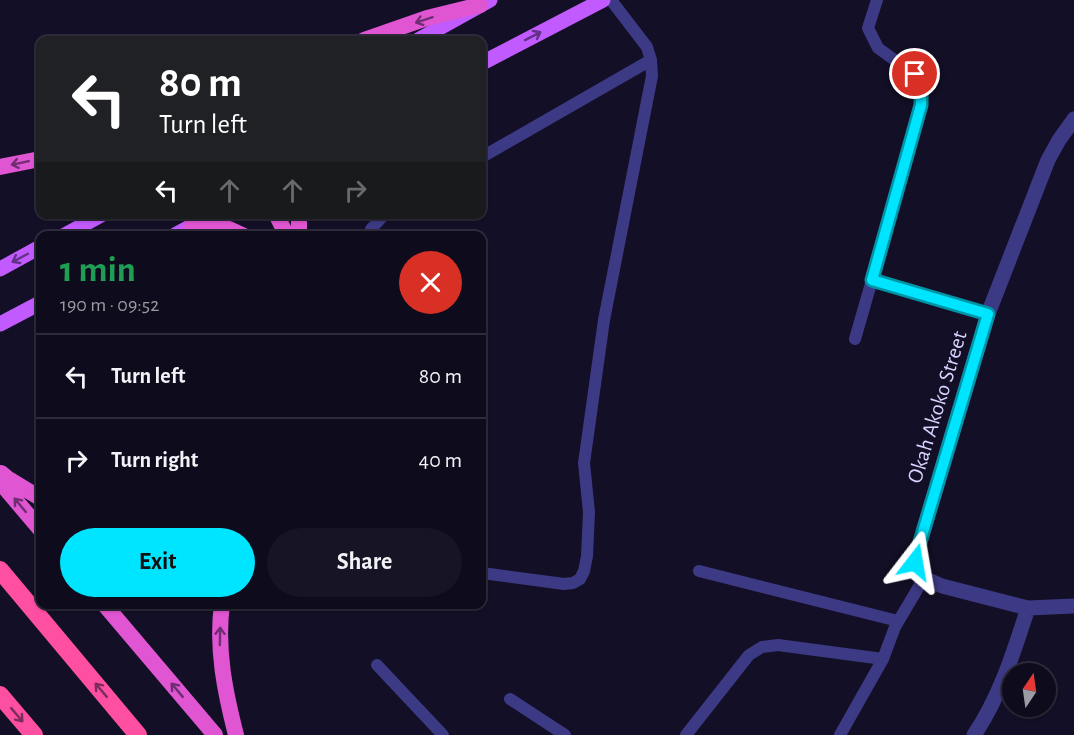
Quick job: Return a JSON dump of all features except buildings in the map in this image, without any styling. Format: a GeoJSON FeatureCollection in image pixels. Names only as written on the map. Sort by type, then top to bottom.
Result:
{"type":"FeatureCollection","features":[{"type":"Feature","properties":{"kind":"highway"},"geometry":{"type":"LineString","coordinates":[[375,36],[427,18],[485,3]]}},
{"type":"Feature","properties":{"kind":"highway"},"geometry":{"type":"LineString","coordinates":[[0,167],[36,160]]}},
{"type":"Feature","properties":{"kind":"highway"},"geometry":{"type":"LineString","coordinates":[[191,227],[233,231]]}},
{"type":"Feature","properties":{"kind":"highway"},"geometry":{"type":"LineString","coordinates":[[0,472],[36,496]]}},
{"type":"Feature","properties":{"kind":"highway"},"geometry":{"type":"LineString","coordinates":[[0,482],[36,524]]}},
{"type":"Feature","properties":{"kind":"highway"},"geometry":{"type":"LineString","coordinates":[[0,570],[138,735]]}},
{"type":"Feature","properties":{"kind":"highway"},"geometry":{"type":"LineString","coordinates":[[108,609],[215,735]]}},
{"type":"Feature","properties":{"kind":"highway"},"geometry":{"type":"LineString","coordinates":[[222,609],[221,670],[236,735]]}},
{"type":"Feature","properties":{"kind":"highway"},"geometry":{"type":"LineString","coordinates":[[0,695],[33,735]]}},
{"type":"Feature","properties":{"kind":"main road"},"geometry":{"type":"LineString","coordinates":[[486,61],[603,0]]}},
{"type":"Feature","properties":{"kind":"main road"},"geometry":{"type":"LineString","coordinates":[[425,36],[485,3]]}},
{"type":"Feature","properties":{"kind":"main road"},"geometry":{"type":"LineString","coordinates":[[72,231],[94,219]]}},
{"type":"Feature","properties":{"kind":"main road"},"geometry":{"type":"LineString","coordinates":[[183,231],[205,219]]}},
{"type":"Feature","properties":{"kind":"main road"},"geometry":{"type":"LineString","coordinates":[[0,269],[36,249]]}},
{"type":"Feature","properties":{"kind":"main road"},"geometry":{"type":"LineString","coordinates":[[0,324],[36,305]]}},
{"type":"Feature","properties":{"kind":"street","name":"Okah Akoko Street"},"geometry":{"type":"LineString","coordinates":[[924,578],[915,562],[988,314],[1048,160],[1074,119]]}},
{"type":"Feature","properties":{"kind":"street"},"geometry":{"type":"LineString","coordinates":[[924,578],[942,586],[1028,608],[1074,606]]}},
{"type":"Feature","properties":{"kind":"street"},"geometry":{"type":"LineString","coordinates":[[974,735],[987,717],[1010,662],[1028,608]]}},
{"type":"Feature","properties":{"kind":"lane"},"geometry":{"type":"LineString","coordinates":[[486,574],[564,584],[580,579],[584,571],[590,512],[584,463],[603,320],[652,76],[647,46],[611,0]]}},
{"type":"Feature","properties":{"kind":"lane"},"geometry":{"type":"LineString","coordinates":[[855,339],[921,105],[921,87],[915,74],[878,48],[868,28],[877,0]]}},
{"type":"Feature","properties":{"kind":"lane"},"geometry":{"type":"LineString","coordinates":[[486,155],[651,60]]}},
{"type":"Feature","properties":{"kind":"lane"},"geometry":{"type":"LineString","coordinates":[[371,231],[380,219]]}},
{"type":"Feature","properties":{"kind":"lane"},"geometry":{"type":"LineString","coordinates":[[872,280],[988,314]]}},
{"type":"Feature","properties":{"kind":"lane"},"geometry":{"type":"LineString","coordinates":[[699,571],[898,621]]}},
{"type":"Feature","properties":{"kind":"lane"},"geometry":{"type":"LineString","coordinates":[[840,735],[883,659],[898,621],[924,578]]}},
{"type":"Feature","properties":{"kind":"lane"},"geometry":{"type":"LineString","coordinates":[[686,735],[749,655],[762,647],[778,645],[883,659]]}},
{"type":"Feature","properties":{"kind":"lane"},"geometry":{"type":"LineString","coordinates":[[377,664],[443,735]]}},
{"type":"Feature","properties":{"kind":"lane"},"geometry":{"type":"LineString","coordinates":[[510,699],[565,735]]}},
{"type":"Feature","properties":{"kind":"route"},"geometry":{"type":"LineString","coordinates":[[915,74],[921,87],[921,105],[872,280],[988,314],[915,562]]}}]}
